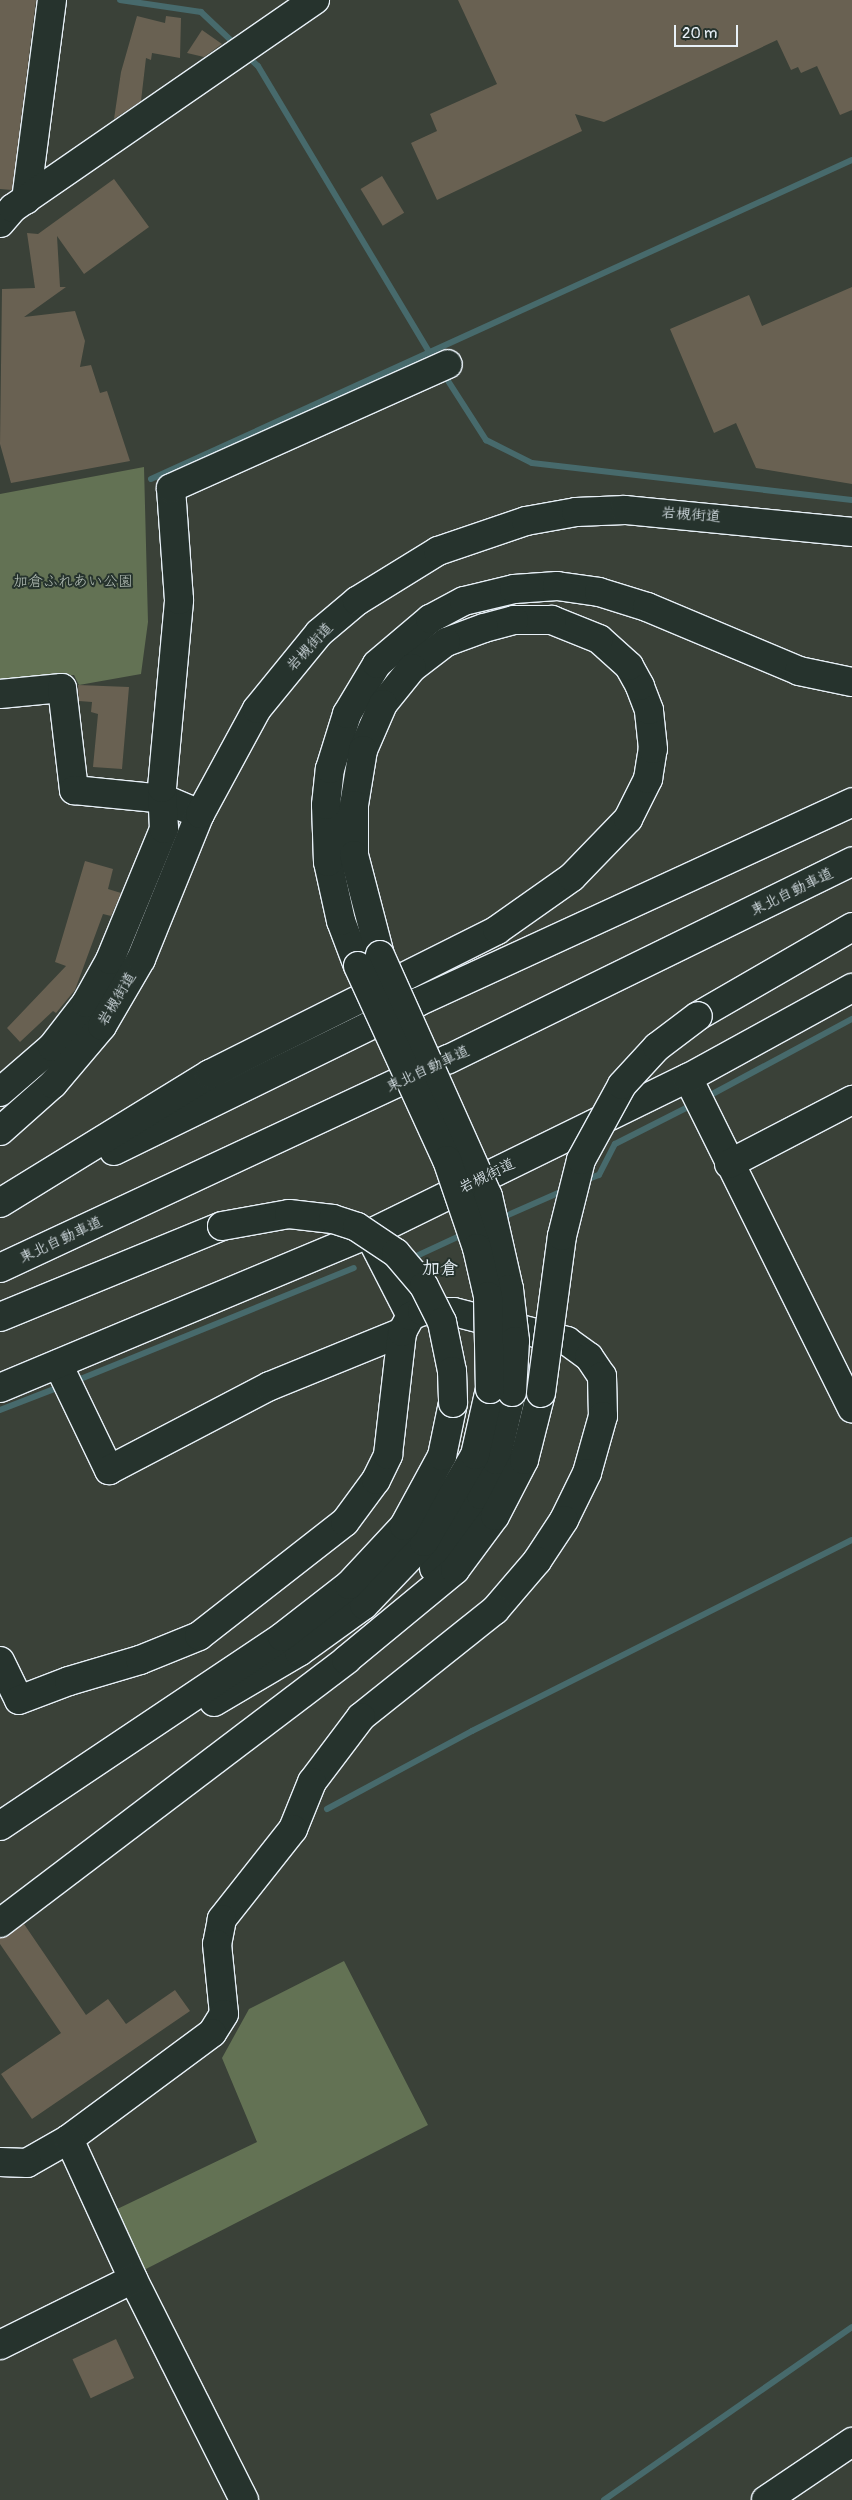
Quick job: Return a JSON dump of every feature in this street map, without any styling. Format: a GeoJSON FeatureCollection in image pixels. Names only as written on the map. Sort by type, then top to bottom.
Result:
{"type":"FeatureCollection","features":[{"type":"Feature","properties":{"kind":"main road"},"geometry":{"type":"LineString","coordinates":[[10,209],[52,0]]}},
{"type":"Feature","properties":{"kind":"main road"},"geometry":{"type":"LineString","coordinates":[[10,209],[315,0]]}},
{"type":"Feature","properties":{"kind":"main road"},"geometry":{"type":"LineString","coordinates":[[0,1092],[52,1047],[86,1003],[105,969],[164,829],[164,799],[179,600],[171,488],[439,368]]}},
{"type":"Feature","properties":{"kind":"main road","name":"岩槻街道"},"geometry":{"type":"LineString","coordinates":[[0,1130],[54,1084],[102,1026],[141,959],[200,814],[257,709],[319,633],[357,601],[438,551],[526,521],[576,512],[625,510],[852,532]]}},
{"type":"Feature","properties":{"kind":"main road"},"geometry":{"type":"LineString","coordinates":[[369,960],[341,921],[328,862],[326,805],[330,769],[346,714],[377,664],[430,619],[464,601],[514,589],[557,586],[599,592],[647,606],[799,671],[852,682]]}},
{"type":"Feature","properties":{"kind":"main road"},"geometry":{"type":"LineString","coordinates":[[0,1203],[210,1074],[496,930],[572,877],[628,819],[648,779],[653,749],[649,710],[640,686],[629,666],[600,639],[552,620],[514,620],[484,628],[446,642],[412,668],[383,704],[363,750],[354,805],[354,855],[369,960],[447,1160],[477,1248],[501,1391],[498,1452],[482,1496],[448,1550],[375,1636]]}},
{"type":"Feature","properties":{"kind":"main road"},"geometry":{"type":"LineString","coordinates":[[0,694],[62,688],[74,790],[164,799],[200,814]]}},
{"type":"Feature","properties":{"kind":"main road"},"geometry":{"type":"LineString","coordinates":[[0,1207],[418,1002],[852,802]]}},
{"type":"Feature","properties":{"kind":"main road","name":"東北自動車道"},"geometry":{"type":"LineString","coordinates":[[0,1268],[449,1059],[852,862]]}},
{"type":"Feature","properties":{"kind":"main road"},"geometry":{"type":"LineString","coordinates":[[0,1923],[375,1636],[455,1570],[495,1516],[524,1460],[541,1393],[562,1236],[581,1160],[622,1085],[657,1048],[698,1016],[852,927]]}},
{"type":"Feature","properties":{"kind":"main road","name":"岩槻街道"},"geometry":{"type":"LineString","coordinates":[[0,1388],[369,1234],[696,1094],[852,988]]}},
{"type":"Feature","properties":{"kind":"main road"},"geometry":{"type":"LineString","coordinates":[[696,1094],[729,1164],[852,1408]]}},
{"type":"Feature","properties":{"kind":"main road"},"geometry":{"type":"LineString","coordinates":[[729,1164],[852,1100]]}},
{"type":"Feature","properties":{"kind":"main road"},"geometry":{"type":"LineString","coordinates":[[0,1318],[222,1226],[289,1214],[333,1220],[357,1227],[396,1253],[424,1286],[442,1322],[452,1372],[453,1403],[442,1456],[422,1495],[404,1526],[349,1586],[282,1637],[116,1751],[0,1826]]}},
{"type":"Feature","properties":{"kind":"main road"},"geometry":{"type":"LineString","coordinates":[[0,1661],[19,1700],[69,1681],[140,1660],[199,1636],[345,1522],[376,1480],[388,1455],[407,1324],[369,1234]]}},
{"type":"Feature","properties":{"kind":"main road"},"geometry":{"type":"LineString","coordinates":[[0,2162],[27,2163],[69,2139],[212,2033],[224,2014],[216,1944],[222,1919],[293,1829],[312,1782],[328,1755],[361,1717],[495,1610],[537,1561],[564,1520],[587,1473],[603,1416],[602,1376],[589,1357],[567,1341],[531,1330],[454,1312],[422,1311],[407,1324],[270,1386],[110,1470],[58,1364]]}},
{"type":"Feature","properties":{"kind":"main road"},"geometry":{"type":"LineString","coordinates":[[116,1751],[219,1700],[299,1652],[364,1605],[424,1542],[454,1497],[501,1391]]}},
{"type":"Feature","properties":{"kind":"main road"},"geometry":{"type":"LineString","coordinates":[[69,2139],[133,2279],[244,2500]]}},
{"type":"Feature","properties":{"kind":"main road"},"geometry":{"type":"LineString","coordinates":[[0,2345],[133,2279]]}},
{"type":"Feature","properties":{"kind":"main road"},"geometry":{"type":"LineString","coordinates":[[766,2500],[852,2442]]}},
{"type":"Feature","properties":{"kind":"green space","name":"加倉ふれあい公園"},"geometry":{"type":"Polygon","coordinates":[[[144,467],[148,622],[141,674],[79,685],[74,675],[0,684],[0,494],[144,467]]]}},
{"type":"Feature","properties":{"kind":"green space"},"geometry":{"type":"Polygon","coordinates":[[[344,1961],[428,2125],[144,2270],[113,2211],[257,2142],[222,2058],[249,2009],[344,1961]]]}},
{"type":"Feature","properties":{"kind":"building"},"geometry":{"type":"Polygon","coordinates":[[[0,0],[36,0],[12,190],[0,189],[0,0]]]}},
{"type":"Feature","properties":{"kind":"building"},"geometry":{"type":"Polygon","coordinates":[[[458,0],[852,0],[852,110],[840,115],[817,66],[801,73],[798,67],[791,70],[777,40],[604,122],[575,114],[582,131],[437,200],[411,143],[437,131],[430,114],[497,84],[458,0]]]}},
{"type":"Feature","properties":{"kind":"building"},"geometry":{"type":"Polygon","coordinates":[[[137,16],[165,23],[166,16],[181,18],[180,58],[152,53],[151,60],[146,58],[141,101],[114,119],[121,72],[137,16]]]}},
{"type":"Feature","properties":{"kind":"building"},"geometry":{"type":"Polygon","coordinates":[[[202,30],[222,44],[204,57],[187,53],[202,30]]]}},
{"type":"Feature","properties":{"kind":"building"},"geometry":{"type":"Polygon","coordinates":[[[382,176],[404,213],[383,226],[361,189],[382,176]]]}},
{"type":"Feature","properties":{"kind":"building"},"geometry":{"type":"Polygon","coordinates":[[[114,179],[149,227],[84,274],[57,236],[60,287],[66,287],[24,317],[75,311],[85,341],[80,367],[91,365],[100,393],[107,391],[130,461],[11,483],[0,444],[2,289],[35,288],[27,233],[38,234],[114,179]]]}},
{"type":"Feature","properties":{"kind":"building"},"geometry":{"type":"Polygon","coordinates":[[[852,287],[852,484],[756,468],[736,423],[714,433],[670,329],[749,295],[762,326],[852,287]]]}},
{"type":"Feature","properties":{"kind":"building"},"geometry":{"type":"Polygon","coordinates":[[[78,685],[129,687],[122,769],[93,767],[98,714],[91,712],[92,702],[79,701],[78,685]]]}},
{"type":"Feature","properties":{"kind":"building"},"geometry":{"type":"Polygon","coordinates":[[[85,861],[113,869],[108,889],[121,893],[111,916],[103,914],[75,990],[56,1013],[53,1011],[20,1042],[7,1028],[66,966],[55,962],[85,861]]]}},
{"type":"Feature","properties":{"kind":"building"},"geometry":{"type":"Polygon","coordinates":[[[24,1924],[86,2015],[108,1999],[126,2024],[175,1990],[190,2011],[32,2119],[1,2074],[61,2033],[0,1944],[0,1938],[24,1924]]]}},
{"type":"Feature","properties":{"kind":"building"},"geometry":{"type":"Polygon","coordinates":[[[116,2339],[134,2378],[91,2398],[72,2359],[116,2339]]]}},
{"type":"Feature","properties":{"kind":"waterway"},"geometry":{"type":"LineString","coordinates":[[120,0],[201,12],[237,46]]}},
{"type":"Feature","properties":{"kind":"waterway"},"geometry":{"type":"LineString","coordinates":[[246,55],[258,66],[436,363]]}},
{"type":"Feature","properties":{"kind":"waterway"},"geometry":{"type":"LineString","coordinates":[[151,479],[852,160]]}},
{"type":"Feature","properties":{"kind":"waterway"},"geometry":{"type":"LineString","coordinates":[[443,373],[486,440],[532,463],[852,500]]}},
{"type":"Feature","properties":{"kind":"waterway"},"geometry":{"type":"LineString","coordinates":[[705,1098],[852,1019]]}},
{"type":"Feature","properties":{"kind":"waterway"},"geometry":{"type":"LineString","coordinates":[[583,1181],[599,1175],[615,1144],[694,1104]]}},
{"type":"Feature","properties":{"kind":"waterway"},"geometry":{"type":"LineString","coordinates":[[499,1219],[565,1190]]}},
{"type":"Feature","properties":{"kind":"waterway"},"geometry":{"type":"LineString","coordinates":[[410,1259],[464,1234]]}},
{"type":"Feature","properties":{"kind":"waterway"},"geometry":{"type":"LineString","coordinates":[[73,1382],[354,1268]]}},
{"type":"Feature","properties":{"kind":"waterway"},"geometry":{"type":"LineString","coordinates":[[0,1410],[62,1386]]}},
{"type":"Feature","properties":{"kind":"waterway"},"geometry":{"type":"LineString","coordinates":[[327,1809],[472,1731],[852,1540]]}},
{"type":"Feature","properties":{"kind":"waterway"},"geometry":{"type":"LineString","coordinates":[[604,2500],[852,2327]]}},
{"type":"Feature","properties":{"kind":"district","name":"加倉"},"geometry":{"type":"Point","coordinates":[440,1269]}}]}
